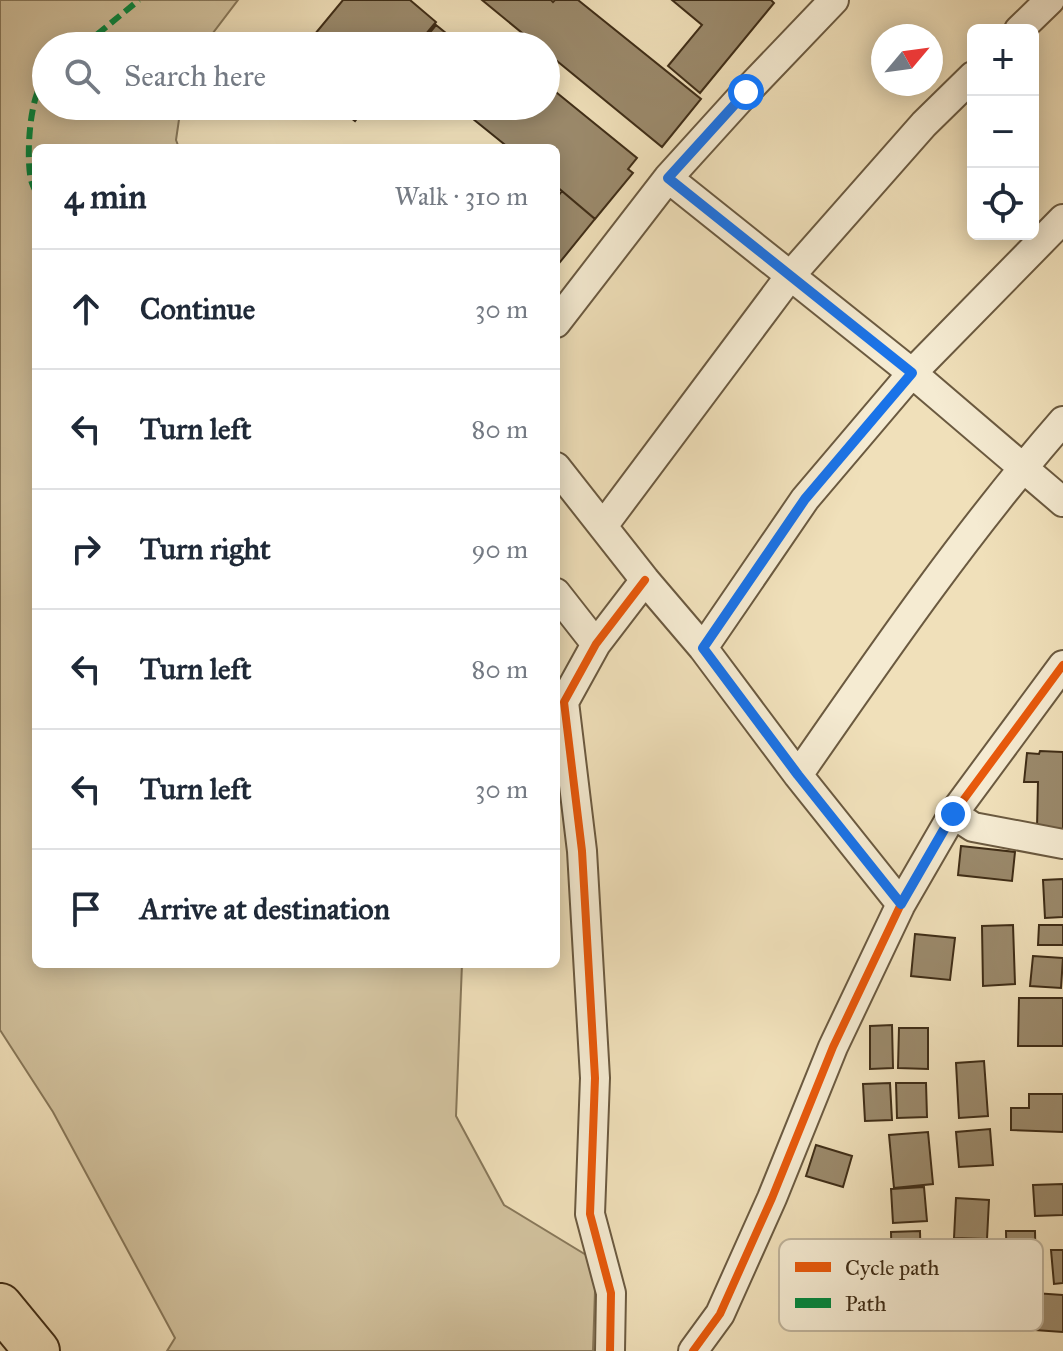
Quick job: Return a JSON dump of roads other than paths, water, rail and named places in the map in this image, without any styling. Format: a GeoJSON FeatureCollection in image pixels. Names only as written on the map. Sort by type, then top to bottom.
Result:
{"type":"FeatureCollection","features":[{"type":"Feature","properties":{"kind":"main road"},"geometry":{"type":"LineString","coordinates":[[0,1306],[37,1351]]}},
{"type":"Feature","properties":{"kind":"street"},"geometry":{"type":"LineString","coordinates":[[560,318],[668,178],[834,0]]}},
{"type":"Feature","properties":{"kind":"street"},"geometry":{"type":"LineString","coordinates":[[1025,24],[1050,0]]}},
{"type":"Feature","properties":{"kind":"street"},"geometry":{"type":"LineString","coordinates":[[603,526],[790,276],[924,124],[967,82]]}},
{"type":"Feature","properties":{"kind":"street"},"geometry":{"type":"LineString","coordinates":[[668,178],[912,373],[1063,502]]}},
{"type":"Feature","properties":{"kind":"street"},"geometry":{"type":"LineString","coordinates":[[703,648],[805,499],[912,373],[1063,219]]}},
{"type":"Feature","properties":{"kind":"street"},"geometry":{"type":"LineString","coordinates":[[798,775],[918,602],[1022,467],[1063,421]]}},
{"type":"Feature","properties":{"kind":"street"},"geometry":{"type":"LineString","coordinates":[[560,472],[703,648],[798,775],[901,904]]}},
{"type":"Feature","properties":{"kind":"street"},"geometry":{"type":"LineString","coordinates":[[610,1351],[611,1293],[590,1214],[595,1078],[582,851],[564,702],[596,644],[645,580]]}},
{"type":"Feature","properties":{"kind":"street"},"geometry":{"type":"LineString","coordinates":[[560,598],[596,644]]}},
{"type":"Feature","properties":{"kind":"street"},"geometry":{"type":"LineString","coordinates":[[693,1351],[720,1314],[772,1198],[833,1047],[901,904],[953,814],[1063,665]]}},
{"type":"Feature","properties":{"kind":"street"},"geometry":{"type":"LineString","coordinates":[[953,814],[973,827],[1063,844]]}}]}
